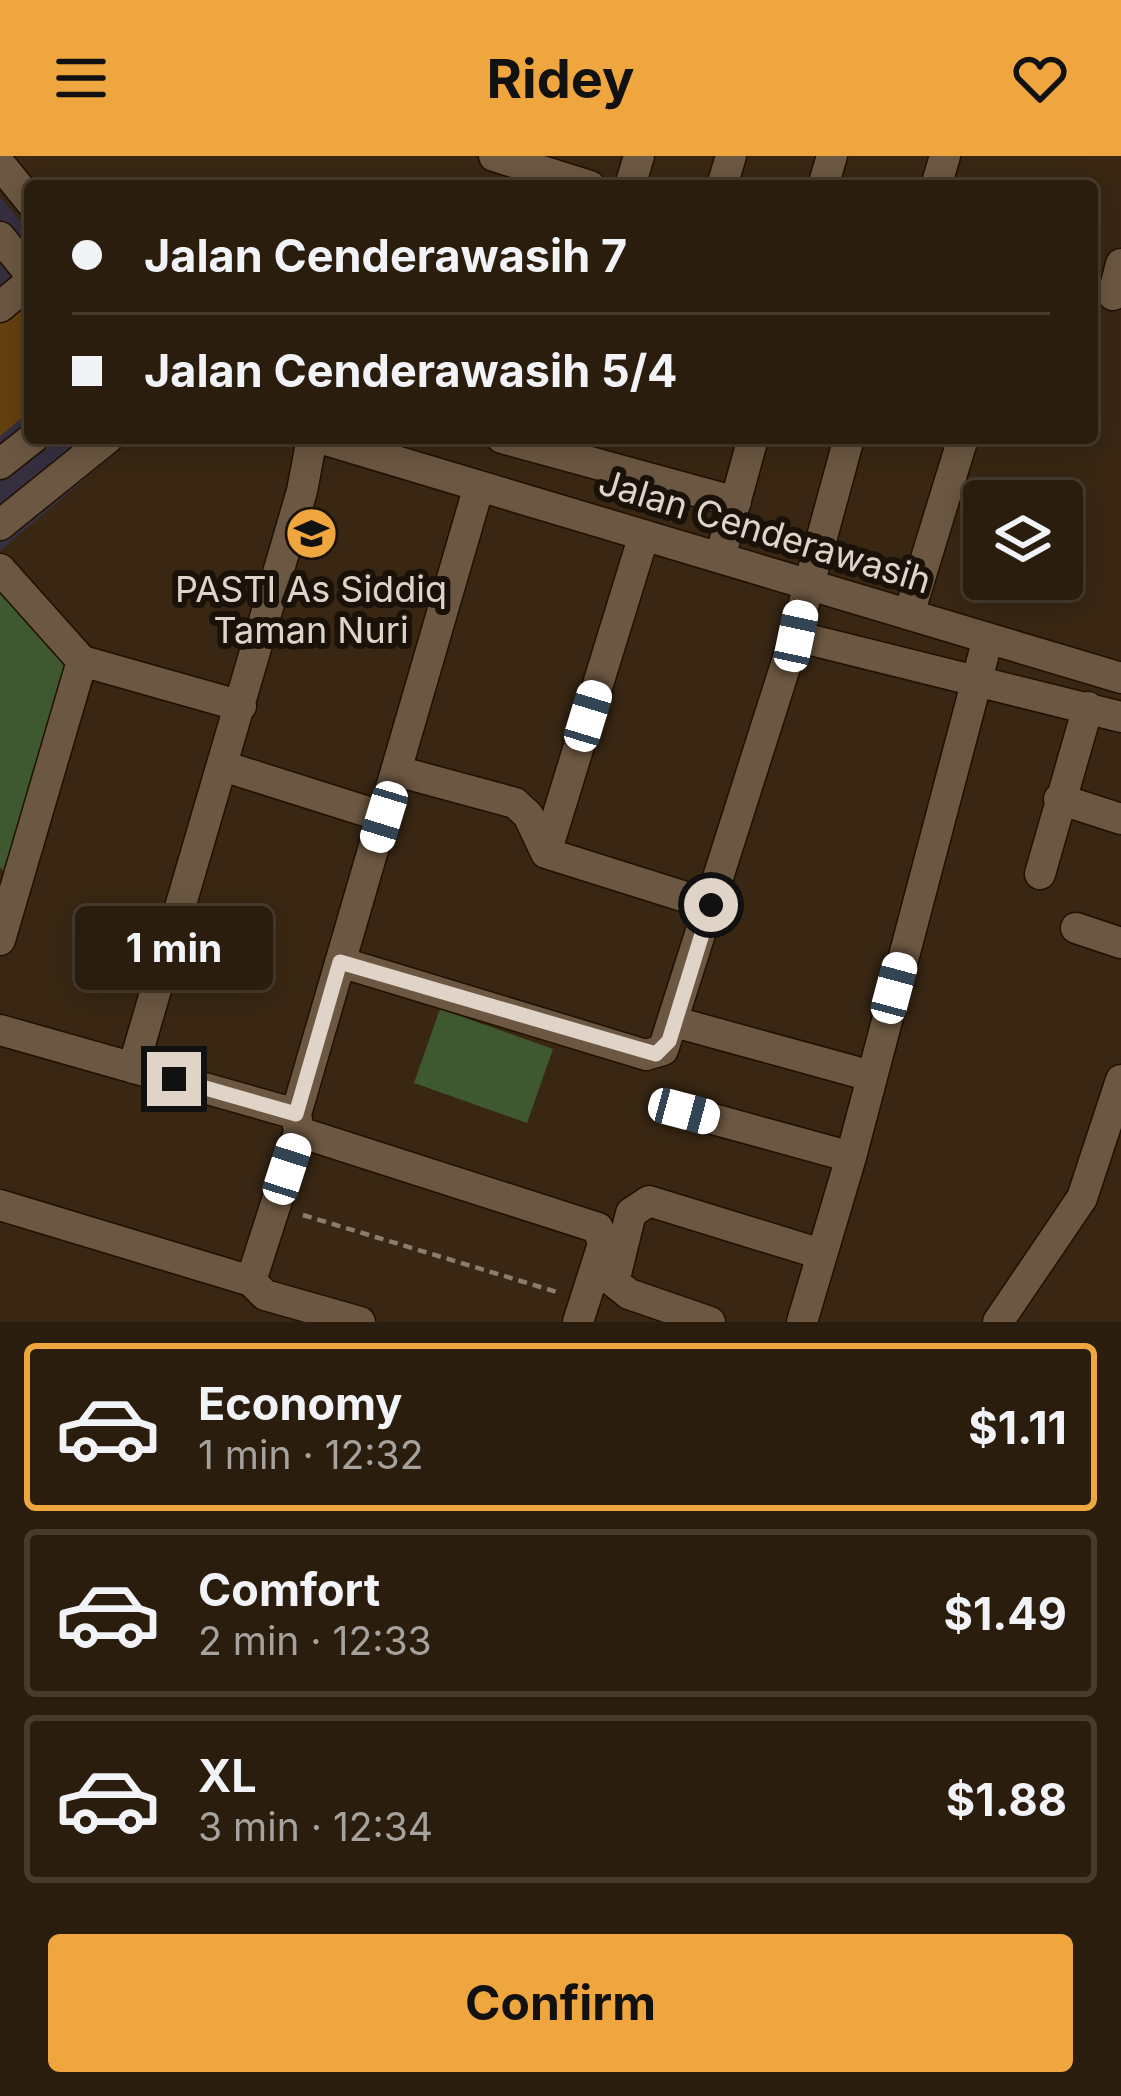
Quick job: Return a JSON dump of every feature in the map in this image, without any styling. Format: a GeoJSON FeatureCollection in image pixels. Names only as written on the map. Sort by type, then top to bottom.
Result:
{"type":"FeatureCollection","features":[{"type":"Feature","properties":{"kind":"street"},"geometry":{"type":"LineString","coordinates":[[494,156],[571,180]]}},
{"type":"Feature","properties":{"kind":"street"},"geometry":{"type":"LineString","coordinates":[[0,165],[24,194]]}},
{"type":"Feature","properties":{"kind":"street"},"geometry":{"type":"LineString","coordinates":[[0,237],[24,270]]}},
{"type":"Feature","properties":{"kind":"street"},"geometry":{"type":"LineString","coordinates":[[1109,294],[1121,264]]}},
{"type":"Feature","properties":{"kind":"street"},"geometry":{"type":"LineString","coordinates":[[0,307],[24,284]]}},
{"type":"Feature","properties":{"kind":"street"},"geometry":{"type":"LineString","coordinates":[[0,464],[26,444]]}},
{"type":"Feature","properties":{"kind":"street"},"geometry":{"type":"LineString","coordinates":[[0,525],[101,444]]}},
{"type":"Feature","properties":{"kind":"street"},"geometry":{"type":"LineString","coordinates":[[133,1068],[319,444]]}},
{"type":"Feature","properties":{"kind":"street","name":"Jalan Cenderawasih"},"geometry":{"type":"LineString","coordinates":[[338,444],[1121,678]]}},
{"type":"Feature","properties":{"kind":"street"},"geometry":{"type":"LineString","coordinates":[[524,444],[736,502]]}},
{"type":"Feature","properties":{"kind":"street"},"geometry":{"type":"LineString","coordinates":[[720,558],[752,444]]}},
{"type":"Feature","properties":{"kind":"street"},"geometry":{"type":"LineString","coordinates":[[340,962],[646,1054],[663,1050],[796,636],[847,444]]}},
{"type":"Feature","properties":{"kind":"street"},"geometry":{"type":"LineString","coordinates":[[909,614],[962,444]]}},
{"type":"Feature","properties":{"kind":"street"},"geometry":{"type":"LineString","coordinates":[[251,1281],[479,486]]}},
{"type":"Feature","properties":{"kind":"street"},"geometry":{"type":"LineString","coordinates":[[546,853],[644,535]]}},
{"type":"Feature","properties":{"kind":"street"},"geometry":{"type":"LineString","coordinates":[[0,569],[82,662],[241,706]]}},
{"type":"Feature","properties":{"kind":"street"},"geometry":{"type":"LineString","coordinates":[[796,636],[1121,717]]}},
{"type":"Feature","properties":{"kind":"street"},"geometry":{"type":"LineString","coordinates":[[802,1322],[851,1157],[988,638]]}},
{"type":"Feature","properties":{"kind":"street"},"geometry":{"type":"LineString","coordinates":[[0,940],[82,662]]}},
{"type":"Feature","properties":{"kind":"street"},"geometry":{"type":"LineString","coordinates":[[1040,874],[1088,707]]}},
{"type":"Feature","properties":{"kind":"street"},"geometry":{"type":"LineString","coordinates":[[223,766],[384,817]]}},
{"type":"Feature","properties":{"kind":"street"},"geometry":{"type":"LineString","coordinates":[[397,772],[515,803],[528,815],[546,853],[711,905]]}},
{"type":"Feature","properties":{"kind":"street"},"geometry":{"type":"LineString","coordinates":[[1059,799],[1121,819]]}},
{"type":"Feature","properties":{"kind":"street"},"geometry":{"type":"LineString","coordinates":[[1076,928],[1121,943]]}},
{"type":"Feature","properties":{"kind":"street"},"geometry":{"type":"LineString","coordinates":[[675,1022],[871,1076]]}},
{"type":"Feature","properties":{"kind":"street"},"geometry":{"type":"LineString","coordinates":[[0,1030],[133,1068],[589,1222],[598,1228],[603,1244],[582,1311]]}},
{"type":"Feature","properties":{"kind":"street"},"geometry":{"type":"LineString","coordinates":[[998,1322],[1082,1198],[1121,1081]]}},
{"type":"Feature","properties":{"kind":"street"},"geometry":{"type":"LineString","coordinates":[[684,1111],[851,1157]]}},
{"type":"Feature","properties":{"kind":"street"},"geometry":{"type":"LineString","coordinates":[[710,1322],[629,1294],[614,1282],[631,1214],[649,1201],[821,1254]]}},
{"type":"Feature","properties":{"kind":"street"},"geometry":{"type":"LineString","coordinates":[[0,1205],[251,1281],[265,1294],[360,1322]]}},
{"type":"Feature","properties":{"kind":"path"},"geometry":{"type":"LineString","coordinates":[[274,1207],[582,1311]]}},
{"type":"Feature","properties":{"kind":"shaded area"},"geometry":{"type":"Polygon","coordinates":[[[0,197],[24,225],[24,444],[126,444],[0,551],[0,197]]]}},
{"type":"Feature","properties":{"kind":"green space"},"geometry":{"type":"Polygon","coordinates":[[[0,577],[67,656],[12,881],[0,867],[0,577]]]}},
{"type":"Feature","properties":{"kind":"green space"},"geometry":{"type":"Polygon","coordinates":[[[440,1009],[553,1049],[527,1123],[414,1083],[440,1009]]]}},
{"type":"Feature","properties":{"kind":"building"},"geometry":{"type":"Polygon","coordinates":[[[24,301],[24,416],[0,436],[0,318],[24,301]]]}},
{"type":"Feature","properties":{"kind":"place","name":"PASTI As Siddiq Taman Nuri"},"geometry":{"type":"Point","coordinates":[311,533]}},
{"type":"Feature","properties":{"kind":"route"},"geometry":{"type":"LineString","coordinates":[[174,1079],[296,1114],[340,962],[656,1054],[669,1041],[711,905]]}}]}
